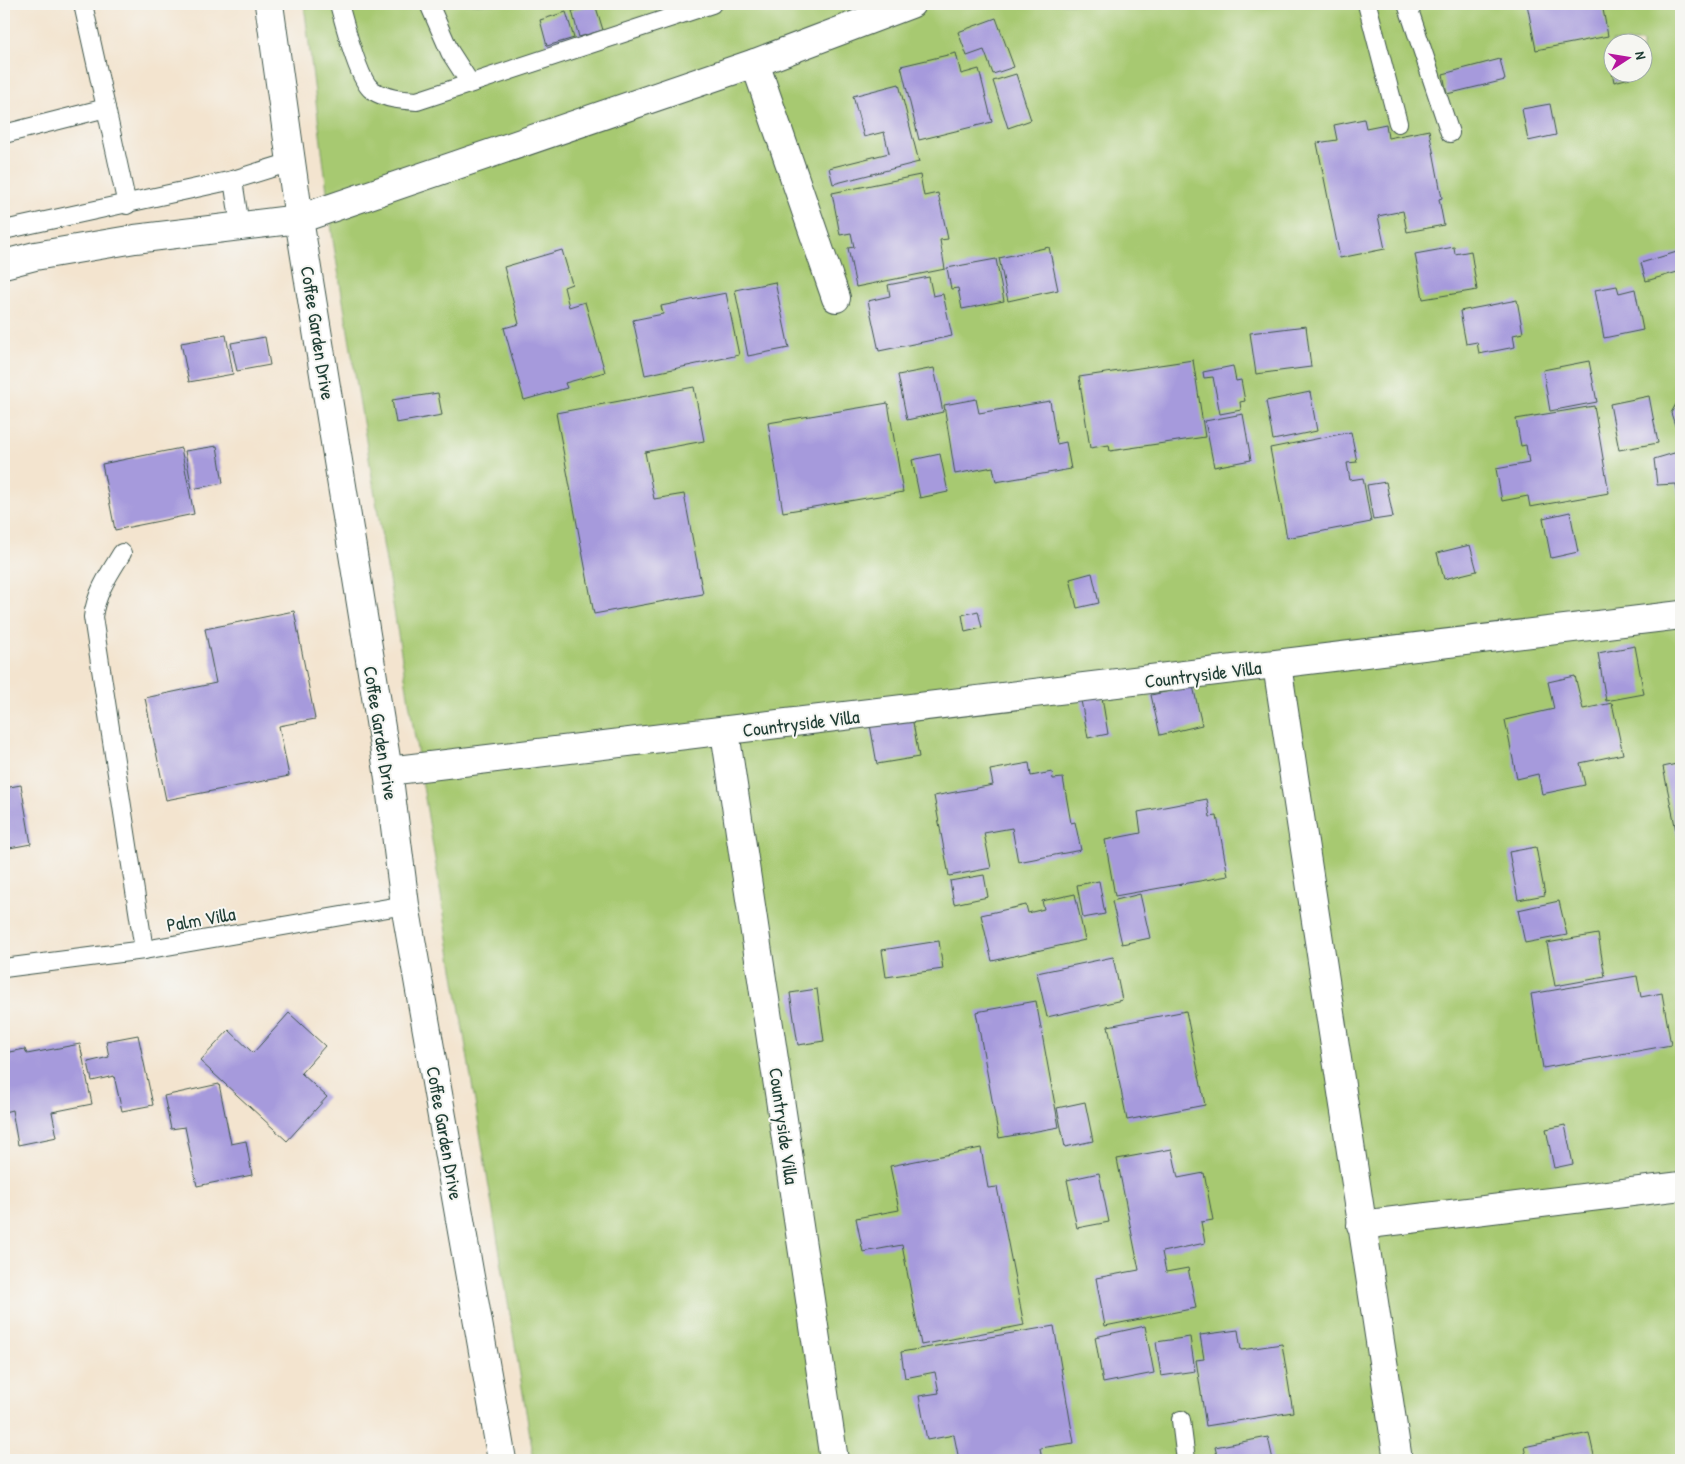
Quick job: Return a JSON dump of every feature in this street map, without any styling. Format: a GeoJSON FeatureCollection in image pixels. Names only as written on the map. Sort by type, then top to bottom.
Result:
{"type":"FeatureCollection","features":[{"type":"Feature","properties":{"kind":"street","name":"Coffee Garden Drive"},"geometry":{"type":"LineString","coordinates":[[269,4],[299,219],[388,771],[405,905],[502,1460]]}},
{"type":"Feature","properties":{"kind":"street"},"geometry":{"type":"LineString","coordinates":[[4,264],[35,256],[126,241],[299,219],[755,63],[911,4]]}},
{"type":"Feature","properties":{"kind":"street"},"geometry":{"type":"LineString","coordinates":[[755,63],[836,298]]}},
{"type":"Feature","properties":{"kind":"street","name":"Countryside Villa"},"geometry":{"type":"LineString","coordinates":[[388,771],[1277,666],[1681,615]]}},
{"type":"Feature","properties":{"kind":"street"},"geometry":{"type":"LineString","coordinates":[[1277,666],[1398,1460]]}},
{"type":"Feature","properties":{"kind":"street","name":"Countryside Villa"},"geometry":{"type":"LineString","coordinates":[[725,732],[834,1460]]}},
{"type":"Feature","properties":{"kind":"street"},"geometry":{"type":"LineString","coordinates":[[1361,1225],[1681,1186]]}},
{"type":"Feature","properties":{"kind":"lane"},"geometry":{"type":"LineString","coordinates":[[83,4],[127,205]]}},
{"type":"Feature","properties":{"kind":"lane"},"geometry":{"type":"LineString","coordinates":[[339,4],[355,58],[371,89],[396,100],[417,101],[712,4]]}},
{"type":"Feature","properties":{"kind":"lane"},"geometry":{"type":"LineString","coordinates":[[430,4],[450,52],[470,83]]}},
{"type":"Feature","properties":{"kind":"lane"},"geometry":{"type":"LineString","coordinates":[[1367,4],[1398,123]]}},
{"type":"Feature","properties":{"kind":"lane"},"geometry":{"type":"LineString","coordinates":[[1407,4],[1450,133]]}},
{"type":"Feature","properties":{"kind":"lane"},"geometry":{"type":"LineString","coordinates":[[4,134],[106,108]]}},
{"type":"Feature","properties":{"kind":"lane"},"geometry":{"type":"LineString","coordinates":[[4,230],[127,205],[233,180],[291,162]]}},
{"type":"Feature","properties":{"kind":"lane"},"geometry":{"type":"LineString","coordinates":[[233,180],[240,226]]}},
{"type":"Feature","properties":{"kind":"lane"},"geometry":{"type":"LineString","coordinates":[[122,553],[103,584],[94,605],[93,617],[144,950]]}},
{"type":"Feature","properties":{"kind":"lane","name":"Palm Villa"},"geometry":{"type":"LineString","coordinates":[[4,968],[144,950],[405,905]]}},
{"type":"Feature","properties":{"kind":"lane"},"geometry":{"type":"LineString","coordinates":[[1181,1420],[1186,1460]]}},
{"type":"Feature","properties":{"kind":"green space"},"geometry":{"type":"Polygon","coordinates":[[[304,4],[1681,4],[1681,1460],[534,1460],[333,240],[304,4]]]}},
{"type":"Feature","properties":{"kind":"building"},"geometry":{"type":"Polygon","coordinates":[[[595,4],[603,30],[579,37],[572,11],[595,4]]]}},
{"type":"Feature","properties":{"kind":"building"},"geometry":{"type":"Polygon","coordinates":[[[1527,4],[1602,4],[1607,32],[1602,32],[1602,37],[1536,50],[1527,4]]]}},
{"type":"Feature","properties":{"kind":"building"},"geometry":{"type":"Polygon","coordinates":[[[566,12],[574,38],[547,46],[540,20],[566,12]]]}},
{"type":"Feature","properties":{"kind":"building"},"geometry":{"type":"Polygon","coordinates":[[[996,18],[1014,67],[993,74],[984,50],[967,56],[958,32],[996,18]]]}},
{"type":"Feature","properties":{"kind":"building"},"geometry":{"type":"Polygon","coordinates":[[[956,53],[961,74],[979,69],[992,122],[919,140],[901,66],[956,53]]]}},
{"type":"Feature","properties":{"kind":"building"},"geometry":{"type":"Polygon","coordinates":[[[1500,59],[1505,80],[1447,94],[1443,74],[1500,59]]]}},
{"type":"Feature","properties":{"kind":"building"},"geometry":{"type":"Polygon","coordinates":[[[1016,74],[1031,120],[1008,128],[993,81],[1016,74]]]}},
{"type":"Feature","properties":{"kind":"building"},"geometry":{"type":"Polygon","coordinates":[[[899,84],[919,162],[833,184],[829,168],[889,153],[884,132],[864,137],[853,96],[899,84]]]}},
{"type":"Feature","properties":{"kind":"building"},"geometry":{"type":"Polygon","coordinates":[[[1550,104],[1556,135],[1528,141],[1522,109],[1550,104]]]}},
{"type":"Feature","properties":{"kind":"building"},"geometry":{"type":"Polygon","coordinates":[[[1364,119],[1366,128],[1386,124],[1388,138],[1429,130],[1442,198],[1439,199],[1444,225],[1407,232],[1403,211],[1378,216],[1385,249],[1340,258],[1317,143],[1337,140],[1334,125],[1364,119]]]}},
{"type":"Feature","properties":{"kind":"building"},"geometry":{"type":"Polygon","coordinates":[[[920,175],[924,196],[938,193],[948,239],[940,240],[945,269],[856,287],[848,248],[854,247],[851,233],[840,235],[832,193],[920,175]]]}},
{"type":"Feature","properties":{"kind":"building"},"geometry":{"type":"Polygon","coordinates":[[[1049,247],[1058,290],[1008,301],[999,258],[1049,247]]]}},
{"type":"Feature","properties":{"kind":"building"},"geometry":{"type":"Polygon","coordinates":[[[1454,247],[1455,254],[1471,251],[1477,290],[1423,299],[1415,254],[1454,247]]]}},
{"type":"Feature","properties":{"kind":"building"},"geometry":{"type":"Polygon","coordinates":[[[562,250],[572,284],[564,287],[569,307],[585,302],[605,372],[565,383],[567,388],[524,400],[504,328],[519,324],[504,267],[562,250]]]}},
{"type":"Feature","properties":{"kind":"building"},"geometry":{"type":"Polygon","coordinates":[[[1680,251],[1681,271],[1646,281],[1641,263],[1680,251]]]}},
{"type":"Feature","properties":{"kind":"building"},"geometry":{"type":"Polygon","coordinates":[[[996,259],[1004,301],[962,309],[958,288],[951,289],[947,268],[996,259]]]}},
{"type":"Feature","properties":{"kind":"building"},"geometry":{"type":"Polygon","coordinates":[[[929,277],[933,296],[943,294],[952,336],[879,351],[868,301],[890,296],[888,285],[929,277]]]}},
{"type":"Feature","properties":{"kind":"building"},"geometry":{"type":"Polygon","coordinates":[[[775,282],[789,348],[748,356],[735,290],[775,282]]]}},
{"type":"Feature","properties":{"kind":"building"},"geometry":{"type":"Polygon","coordinates":[[[1617,286],[1619,293],[1635,289],[1643,330],[1604,338],[1595,290],[1617,286]]]}},
{"type":"Feature","properties":{"kind":"building"},"geometry":{"type":"Polygon","coordinates":[[[726,293],[739,355],[645,375],[633,320],[663,314],[661,306],[726,293]]]}},
{"type":"Feature","properties":{"kind":"building"},"geometry":{"type":"Polygon","coordinates":[[[1517,300],[1523,333],[1513,335],[1515,347],[1479,354],[1477,342],[1466,344],[1460,311],[1517,300]]]}},
{"type":"Feature","properties":{"kind":"building"},"geometry":{"type":"Polygon","coordinates":[[[1306,326],[1311,367],[1256,374],[1250,333],[1306,326]]]}},
{"type":"Feature","properties":{"kind":"building"},"geometry":{"type":"Polygon","coordinates":[[[226,335],[233,374],[189,382],[181,343],[226,335]]]}},
{"type":"Feature","properties":{"kind":"building"},"geometry":{"type":"Polygon","coordinates":[[[265,337],[270,365],[237,371],[231,343],[265,337]]]}},
{"type":"Feature","properties":{"kind":"building"},"geometry":{"type":"Polygon","coordinates":[[[1193,360],[1205,437],[1110,451],[1109,445],[1090,448],[1079,377],[1193,360]]]}},
{"type":"Feature","properties":{"kind":"building"},"geometry":{"type":"Polygon","coordinates":[[[1589,361],[1597,402],[1550,411],[1543,370],[1589,361]]]}},
{"type":"Feature","properties":{"kind":"building"},"geometry":{"type":"Polygon","coordinates":[[[1233,366],[1236,381],[1241,380],[1245,401],[1240,402],[1241,410],[1220,414],[1213,377],[1204,378],[1203,372],[1233,366]]]}},
{"type":"Feature","properties":{"kind":"building"},"geometry":{"type":"Polygon","coordinates":[[[934,368],[943,412],[907,420],[898,375],[934,368]]]}},
{"type":"Feature","properties":{"kind":"building"},"geometry":{"type":"Polygon","coordinates":[[[694,387],[704,441],[645,452],[654,499],[684,494],[703,594],[594,614],[556,413],[694,387]]]}},
{"type":"Feature","properties":{"kind":"building"},"geometry":{"type":"Polygon","coordinates":[[[1310,392],[1317,431],[1273,440],[1266,401],[1310,392]]]}},
{"type":"Feature","properties":{"kind":"building"},"geometry":{"type":"Polygon","coordinates":[[[438,393],[442,415],[396,423],[392,400],[438,393]]]}},
{"type":"Feature","properties":{"kind":"building"},"geometry":{"type":"Polygon","coordinates":[[[1681,395],[1681,444],[1671,413],[1681,395]]]}},
{"type":"Feature","properties":{"kind":"building"},"geometry":{"type":"Polygon","coordinates":[[[1649,396],[1658,443],[1619,450],[1610,404],[1649,396]]]}},
{"type":"Feature","properties":{"kind":"building"},"geometry":{"type":"Polygon","coordinates":[[[976,399],[979,413],[1050,401],[1057,444],[1066,442],[1071,469],[996,482],[993,467],[955,474],[944,405],[976,399]]]}},
{"type":"Feature","properties":{"kind":"building"},"geometry":{"type":"Polygon","coordinates":[[[888,403],[903,492],[783,512],[768,423],[888,403]]]}},
{"type":"Feature","properties":{"kind":"building"},"geometry":{"type":"Polygon","coordinates":[[[1594,406],[1609,493],[1530,507],[1528,496],[1502,501],[1496,469],[1529,463],[1526,445],[1521,446],[1516,419],[1594,406]]]}},
{"type":"Feature","properties":{"kind":"building"},"geometry":{"type":"Polygon","coordinates":[[[1243,414],[1251,460],[1214,467],[1205,421],[1243,414]]]}},
{"type":"Feature","properties":{"kind":"building"},"geometry":{"type":"Polygon","coordinates":[[[1351,432],[1357,462],[1347,463],[1350,480],[1363,478],[1371,522],[1287,538],[1270,448],[1351,432]]]}},
{"type":"Feature","properties":{"kind":"building"},"geometry":{"type":"Polygon","coordinates":[[[217,446],[223,483],[192,489],[185,451],[217,446]]]}},
{"type":"Feature","properties":{"kind":"building"},"geometry":{"type":"Polygon","coordinates":[[[181,448],[194,514],[115,530],[102,464],[181,448]]]}},
{"type":"Feature","properties":{"kind":"building"},"geometry":{"type":"Polygon","coordinates":[[[1681,451],[1680,505],[1676,484],[1657,485],[1654,459],[1681,451]]]}},
{"type":"Feature","properties":{"kind":"building"},"geometry":{"type":"Polygon","coordinates":[[[940,454],[948,492],[920,498],[912,460],[940,454]]]}},
{"type":"Feature","properties":{"kind":"building"},"geometry":{"type":"Polygon","coordinates":[[[1386,482],[1393,517],[1373,520],[1367,485],[1386,482]]]}},
{"type":"Feature","properties":{"kind":"building"},"geometry":{"type":"Polygon","coordinates":[[[1570,512],[1578,552],[1551,558],[1543,518],[1570,512]]]}},
{"type":"Feature","properties":{"kind":"building"},"geometry":{"type":"Polygon","coordinates":[[[1470,545],[1477,571],[1444,579],[1437,553],[1470,545]]]}},
{"type":"Feature","properties":{"kind":"building"},"geometry":{"type":"Polygon","coordinates":[[[1092,573],[1099,603],[1077,608],[1070,579],[1092,573]]]}},
{"type":"Feature","properties":{"kind":"building"},"geometry":{"type":"Polygon","coordinates":[[[294,611],[315,719],[279,726],[289,776],[166,800],[145,698],[216,683],[205,629],[294,611]]]}},
{"type":"Feature","properties":{"kind":"building"},"geometry":{"type":"Polygon","coordinates":[[[978,611],[982,628],[965,632],[962,615],[978,611]]]}},
{"type":"Feature","properties":{"kind":"building"},"geometry":{"type":"Polygon","coordinates":[[[1635,646],[1644,694],[1606,701],[1598,653],[1635,646]]]}},
{"type":"Feature","properties":{"kind":"building"},"geometry":{"type":"Polygon","coordinates":[[[1575,676],[1583,709],[1612,703],[1623,754],[1580,763],[1585,785],[1542,794],[1538,774],[1517,779],[1505,720],[1554,709],[1548,682],[1575,676]]]}},
{"type":"Feature","properties":{"kind":"building"},"geometry":{"type":"Polygon","coordinates":[[[1193,686],[1202,725],[1160,735],[1151,695],[1193,686]]]}},
{"type":"Feature","properties":{"kind":"building"},"geometry":{"type":"Polygon","coordinates":[[[1101,691],[1108,734],[1088,738],[1080,695],[1101,691]]]}},
{"type":"Feature","properties":{"kind":"building"},"geometry":{"type":"Polygon","coordinates":[[[911,711],[919,757],[877,764],[869,719],[911,711]]]}},
{"type":"Feature","properties":{"kind":"building"},"geometry":{"type":"Polygon","coordinates":[[[1029,763],[1031,776],[1052,772],[1053,779],[1063,778],[1071,823],[1075,822],[1081,850],[1018,862],[1012,828],[984,833],[991,868],[949,876],[934,796],[993,785],[990,770],[1029,763]]]}},
{"type":"Feature","properties":{"kind":"building"},"geometry":{"type":"Polygon","coordinates":[[[1681,763],[1681,850],[1680,850],[1663,767],[1681,763]]]}},
{"type":"Feature","properties":{"kind":"building"},"geometry":{"type":"Polygon","coordinates":[[[21,785],[31,844],[4,849],[4,788],[21,785]]]}},
{"type":"Feature","properties":{"kind":"building"},"geometry":{"type":"Polygon","coordinates":[[[1207,799],[1210,817],[1217,816],[1228,876],[1115,896],[1105,840],[1141,833],[1138,812],[1207,799]]]}},
{"type":"Feature","properties":{"kind":"building"},"geometry":{"type":"Polygon","coordinates":[[[1536,847],[1545,895],[1518,900],[1509,852],[1536,847]]]}},
{"type":"Feature","properties":{"kind":"building"},"geometry":{"type":"Polygon","coordinates":[[[984,875],[988,897],[954,904],[950,881],[984,875]]]}},
{"type":"Feature","properties":{"kind":"building"},"geometry":{"type":"Polygon","coordinates":[[[1099,881],[1105,914],[1083,918],[1077,885],[1099,881]]]}},
{"type":"Feature","properties":{"kind":"building"},"geometry":{"type":"Polygon","coordinates":[[[1075,894],[1085,940],[992,961],[981,915],[1026,905],[1028,913],[1044,909],[1042,901],[1075,894]]]}},
{"type":"Feature","properties":{"kind":"building"},"geometry":{"type":"Polygon","coordinates":[[[1140,894],[1150,938],[1122,944],[1112,901],[1140,894]]]}},
{"type":"Feature","properties":{"kind":"building"},"geometry":{"type":"Polygon","coordinates":[[[1559,901],[1567,935],[1525,943],[1518,910],[1559,901]]]}},
{"type":"Feature","properties":{"kind":"building"},"geometry":{"type":"Polygon","coordinates":[[[1598,934],[1605,977],[1555,986],[1547,943],[1598,934]]]}},
{"type":"Feature","properties":{"kind":"building"},"geometry":{"type":"Polygon","coordinates":[[[939,941],[943,969],[886,977],[882,950],[939,941]]]}},
{"type":"Feature","properties":{"kind":"building"},"geometry":{"type":"Polygon","coordinates":[[[1113,957],[1122,1000],[1047,1017],[1037,973],[1113,957]]]}},
{"type":"Feature","properties":{"kind":"building"},"geometry":{"type":"Polygon","coordinates":[[[1637,976],[1641,997],[1662,993],[1671,1045],[1543,1068],[1531,994],[1637,976]]]}},
{"type":"Feature","properties":{"kind":"building"},"geometry":{"type":"Polygon","coordinates":[[[817,989],[824,1041],[798,1045],[790,993],[817,989]]]}},
{"type":"Feature","properties":{"kind":"building"},"geometry":{"type":"Polygon","coordinates":[[[1036,1001],[1059,1127],[999,1138],[976,1012],[1036,1001]]]}},
{"type":"Feature","properties":{"kind":"building"},"geometry":{"type":"Polygon","coordinates":[[[1186,1011],[1205,1105],[1127,1120],[1108,1026],[1186,1011]]]}},
{"type":"Feature","properties":{"kind":"building"},"geometry":{"type":"Polygon","coordinates":[[[289,1013],[325,1046],[301,1073],[327,1097],[287,1141],[200,1061],[229,1030],[253,1053],[289,1013]]]}},
{"type":"Feature","properties":{"kind":"building"},"geometry":{"type":"Polygon","coordinates":[[[138,1035],[153,1105],[122,1111],[114,1076],[92,1081],[88,1062],[109,1057],[106,1041],[138,1035]]]}},
{"type":"Feature","properties":{"kind":"building"},"geometry":{"type":"Polygon","coordinates":[[[80,1044],[92,1104],[52,1112],[57,1137],[18,1145],[12,1110],[4,1112],[4,1070],[6,1070],[4,1053],[25,1049],[27,1054],[80,1044]]]}},
{"type":"Feature","properties":{"kind":"building"},"geometry":{"type":"Polygon","coordinates":[[[219,1084],[231,1144],[246,1141],[252,1175],[197,1186],[185,1127],[171,1129],[164,1096],[219,1084]]]}},
{"type":"Feature","properties":{"kind":"building"},"geometry":{"type":"Polygon","coordinates":[[[1085,1102],[1093,1141],[1065,1147],[1057,1108],[1085,1102]]]}},
{"type":"Feature","properties":{"kind":"building"},"geometry":{"type":"Polygon","coordinates":[[[1565,1125],[1573,1164],[1554,1168],[1546,1129],[1565,1125]]]}},
{"type":"Feature","properties":{"kind":"building"},"geometry":{"type":"Polygon","coordinates":[[[981,1148],[988,1188],[997,1187],[1024,1325],[921,1345],[902,1245],[863,1252],[856,1218],[899,1210],[890,1166],[981,1148]]]}},
{"type":"Feature","properties":{"kind":"building"},"geometry":{"type":"Polygon","coordinates":[[[1172,1149],[1178,1178],[1204,1173],[1213,1220],[1201,1222],[1205,1243],[1162,1252],[1166,1272],[1188,1268],[1196,1308],[1105,1326],[1096,1278],[1139,1270],[1117,1159],[1172,1149]]]}},
{"type":"Feature","properties":{"kind":"building"},"geometry":{"type":"Polygon","coordinates":[[[1099,1173],[1109,1222],[1077,1228],[1067,1180],[1099,1173]]]}},
{"type":"Feature","properties":{"kind":"building"},"geometry":{"type":"Polygon","coordinates":[[[1054,1326],[1074,1443],[1040,1448],[1042,1460],[959,1460],[954,1435],[927,1440],[919,1396],[939,1393],[935,1372],[905,1378],[901,1352],[1054,1326]]]}},
{"type":"Feature","properties":{"kind":"building"},"geometry":{"type":"Polygon","coordinates":[[[1145,1326],[1154,1373],[1103,1383],[1095,1337],[1145,1326]]]}},
{"type":"Feature","properties":{"kind":"building"},"geometry":{"type":"Polygon","coordinates":[[[1238,1330],[1241,1350],[1282,1344],[1293,1412],[1206,1426],[1196,1360],[1204,1359],[1200,1335],[1238,1330]]]}},
{"type":"Feature","properties":{"kind":"building"},"geometry":{"type":"Polygon","coordinates":[[[1190,1337],[1195,1371],[1161,1376],[1156,1342],[1190,1337]]]}},
{"type":"Feature","properties":{"kind":"building"},"geometry":{"type":"Polygon","coordinates":[[[1589,1433],[1595,1460],[1527,1460],[1524,1447],[1589,1433]]]}},
{"type":"Feature","properties":{"kind":"building"},"geometry":{"type":"Polygon","coordinates":[[[1268,1437],[1273,1460],[1218,1460],[1215,1447],[1268,1437]]]}}]}
